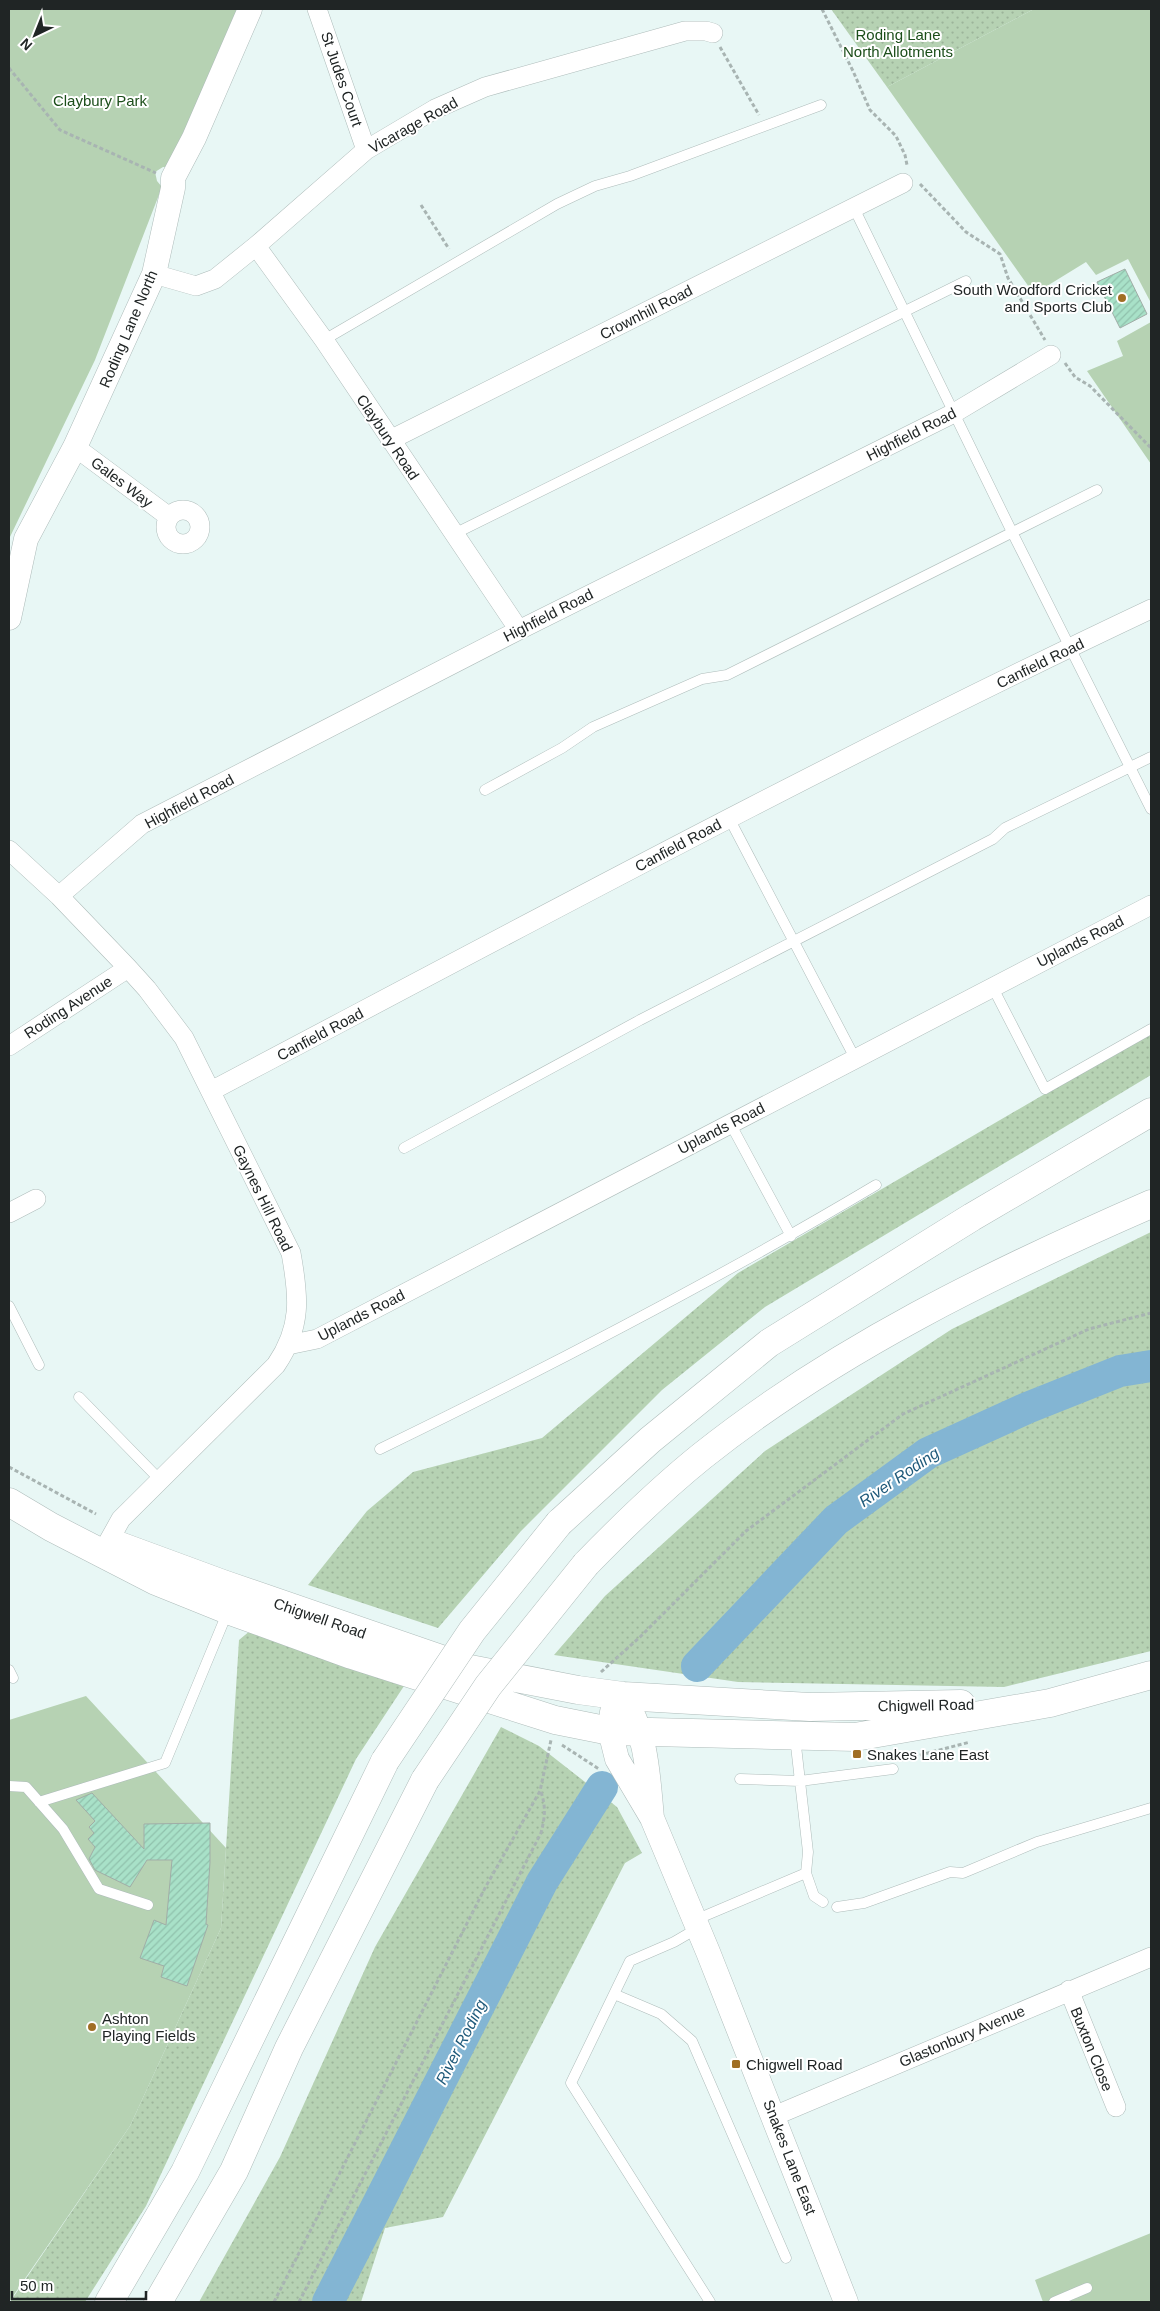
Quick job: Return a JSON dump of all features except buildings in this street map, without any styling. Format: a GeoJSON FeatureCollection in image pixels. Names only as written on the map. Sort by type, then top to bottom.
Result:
{"type":"FeatureCollection","features":[{"type":"Feature","properties":{"kind":"main road"},"geometry":{"type":"LineString","coordinates":[[109,2302],[185,2172],[386,1761],[472,1630],[559,1524],[650,1440],[769,1343],[972,1217],[1151,1112]]}},
{"type":"Feature","properties":{"kind":"main road"},"geometry":{"type":"LineString","coordinates":[[158,2302],[234,2171],[289,2048],[425,1780],[488,1686],[586,1564],[634,1515],[702,1456],[803,1383],[926,1311],[1087,1232],[1151,1204]]}},
{"type":"Feature","properties":{"kind":"main road","name":"Chigwell Road"},"geometry":{"type":"LineString","coordinates":[[17,1506],[104,1548],[156,1581],[228,1610],[352,1655],[546,1717],[610,1731],[854,1737],[1050,1703],[1151,1675]]}},
{"type":"Feature","properties":{"kind":"main road","name":"Chigwell Road"},"geometry":{"type":"LineString","coordinates":[[104,1548],[181,1568],[470,1669],[578,1690],[623,1696],[810,1708],[1050,1703]]}},
{"type":"Feature","properties":{"kind":"street","name":"Roding Lane North"},"geometry":{"type":"LineString","coordinates":[[9,618],[26,539],[75,447],[154,274],[173,188],[173,178],[194,138],[250,9]]}},
{"type":"Feature","properties":{"kind":"street","name":"St Judes Court"},"geometry":{"type":"LineString","coordinates":[[317,9],[366,150]]}},
{"type":"Feature","properties":{"kind":"street","name":"Vicarage Road"},"geometry":{"type":"LineString","coordinates":[[154,274],[196,286],[215,279],[256,246],[366,150],[435,109],[485,87],[685,31],[713,33]]}},
{"type":"Feature","properties":{"kind":"street","name":"Crownhill Road"},"geometry":{"type":"LineString","coordinates":[[390,440],[854,208],[909,178]]}},
{"type":"Feature","properties":{"kind":"street","name":"Claybury Road"},"geometry":{"type":"LineString","coordinates":[[256,246],[324,340],[519,630]]}},
{"type":"Feature","properties":{"kind":"street","name":"Highfield Road"},"geometry":{"type":"LineString","coordinates":[[59,896],[142,824],[519,630],[954,413],[1055,353]]}},
{"type":"Feature","properties":{"kind":"street","name":"Gales Way"},"geometry":{"type":"LineString","coordinates":[[75,447],[168,516]]}},
{"type":"Feature","properties":{"kind":"street","name":"Canfield Road"},"geometry":{"type":"LineString","coordinates":[[211,1091],[729,818],[1070,647],[1151,609]]}},
{"type":"Feature","properties":{"kind":"street","name":"Gaynes Hill Road"},"geometry":{"type":"LineString","coordinates":[[9,850],[59,896],[128,968],[147,989],[184,1038],[291,1253],[298,1291],[298,1310],[288,1345],[276,1365],[121,1519],[104,1548]]}},
{"type":"Feature","properties":{"kind":"street","name":"Uplands Road"},"geometry":{"type":"LineString","coordinates":[[288,1345],[317,1339],[730,1123],[856,1060],[992,986],[1151,905]]}},
{"type":"Feature","properties":{"kind":"street","name":"Roding Avenue"},"geometry":{"type":"LineString","coordinates":[[9,1046],[128,968]]}},
{"type":"Feature","properties":{"kind":"street"},"geometry":{"type":"LineString","coordinates":[[9,1213],[36,1199]]}},
{"type":"Feature","properties":{"kind":"street"},"geometry":{"type":"LineString","coordinates":[[610,1731],[612,1712],[623,1696],[633,1712],[641,1732]]}},
{"type":"Feature","properties":{"kind":"street","name":"Snakes Lane East"},"geometry":{"type":"LineString","coordinates":[[610,1731],[617,1759],[652,1818],[696,1924],[774,2116],[846,2302]]}},
{"type":"Feature","properties":{"kind":"street","name":"Snakes Lane East"},"geometry":{"type":"LineString","coordinates":[[641,1732],[647,1764],[652,1818]]}},
{"type":"Feature","properties":{"kind":"street","name":"Glastonbury Avenue"},"geometry":{"type":"LineString","coordinates":[[774,2116],[1151,1957]]}},
{"type":"Feature","properties":{"kind":"street","name":"Buxton Close"},"geometry":{"type":"LineString","coordinates":[[1069,1990],[1116,2107]]}},
{"type":"Feature","properties":{"kind":"lane"},"geometry":{"type":"LineString","coordinates":[[324,340],[557,204],[595,186],[630,176],[821,105]]}},
{"type":"Feature","properties":{"kind":"lane"},"geometry":{"type":"LineString","coordinates":[[854,208],[1012,532],[1151,808]]}},
{"type":"Feature","properties":{"kind":"lane"},"geometry":{"type":"LineString","coordinates":[[454,534],[966,280]]}},
{"type":"Feature","properties":{"kind":"lane"},"geometry":{"type":"LineString","coordinates":[[485,790],[562,748],[593,727],[702,679],[726,675],[1098,490]]}},
{"type":"Feature","properties":{"kind":"lane"},"geometry":{"type":"LineString","coordinates":[[404,1148],[640,1020],[993,839],[1006,828],[1151,756]]}},
{"type":"Feature","properties":{"kind":"lane"},"geometry":{"type":"LineString","coordinates":[[729,818],[856,1060]]}},
{"type":"Feature","properties":{"kind":"lane"},"geometry":{"type":"LineString","coordinates":[[992,986],[1045,1089],[1151,1029]]}},
{"type":"Feature","properties":{"kind":"lane"},"geometry":{"type":"LineString","coordinates":[[730,1123],[791,1236]]}},
{"type":"Feature","properties":{"kind":"lane"},"geometry":{"type":"LineString","coordinates":[[380,1449],[608,1335],[791,1236],[876,1185]]}},
{"type":"Feature","properties":{"kind":"lane"},"geometry":{"type":"LineString","coordinates":[[9,1306],[39,1365]]}},
{"type":"Feature","properties":{"kind":"lane"},"geometry":{"type":"LineString","coordinates":[[79,1397],[160,1480]]}},
{"type":"Feature","properties":{"kind":"lane"},"geometry":{"type":"LineString","coordinates":[[40,1802],[165,1763],[231,1603],[194,1587],[181,1568]]}},
{"type":"Feature","properties":{"kind":"lane"},"geometry":{"type":"LineString","coordinates":[[795,1736],[808,1852],[806,1872],[814,1896],[823,1902]]}},
{"type":"Feature","properties":{"kind":"lane"},"geometry":{"type":"LineString","coordinates":[[740,1779],[800,1781],[893,1769]]}},
{"type":"Feature","properties":{"kind":"lane"},"geometry":{"type":"LineString","coordinates":[[9,1786],[26,1787],[40,1802],[63,1829],[99,1889],[148,1905]]}},
{"type":"Feature","properties":{"kind":"lane"},"geometry":{"type":"LineString","coordinates":[[837,1908],[864,1903],[950,1872],[963,1873],[1037,1842],[1151,1808]]}},
{"type":"Feature","properties":{"kind":"lane"},"geometry":{"type":"LineString","coordinates":[[710,2302],[571,2083],[630,1961],[674,1942],[696,1924],[806,1872]]}},
{"type":"Feature","properties":{"kind":"lane"},"geometry":{"type":"LineString","coordinates":[[614,1994],[660,2014],[692,2041],[786,2258]]}},
{"type":"Feature","properties":{"kind":"lane"},"geometry":{"type":"LineString","coordinates":[[1054,2302],[1087,2288]]}},
{"type":"Feature","properties":{"kind":"path"},"geometry":{"type":"LineString","coordinates":[[822,9],[870,110],[896,136],[905,155],[909,178],[966,232],[1000,254],[1008,278],[1055,353],[1075,377],[1090,386],[1151,448]]}},
{"type":"Feature","properties":{"kind":"path"},"geometry":{"type":"LineString","coordinates":[[713,33],[748,100],[766,126]]}},
{"type":"Feature","properties":{"kind":"path"},"geometry":{"type":"LineString","coordinates":[[9,68],[60,130],[173,178]]}},
{"type":"Feature","properties":{"kind":"path"},"geometry":{"type":"LineString","coordinates":[[421,206],[449,249]]}},
{"type":"Feature","properties":{"kind":"path"},"geometry":{"type":"LineString","coordinates":[[594,1678],[640,1637],[746,1531],[903,1414],[1089,1329],[1151,1313]]}},
{"type":"Feature","properties":{"kind":"path"},"geometry":{"type":"LineString","coordinates":[[9,1467],[96,1514]]}},
{"type":"Feature","properties":{"kind":"path"},"geometry":{"type":"LineString","coordinates":[[551,1738],[598,1768]]}},
{"type":"Feature","properties":{"kind":"path"},"geometry":{"type":"LineString","coordinates":[[274,2302],[485,1888],[540,1791],[550,1746]]}},
{"type":"Feature","properties":{"kind":"path"},"geometry":{"type":"LineString","coordinates":[[299,2302],[541,1833],[546,1806],[540,1791]]}},
{"type":"Feature","properties":{"kind":"green space","name":"Claybury Park"},"geometry":{"type":"Polygon","coordinates":[[[9,9],[239,9],[170,167],[163,167],[155,172],[157,181],[162,187],[95,360],[9,539],[9,9]]]}},
{"type":"Feature","properties":{"kind":"green space","name":"Roding Lane North Allotments"},"geometry":{"type":"Polygon","coordinates":[[[831,9],[1034,9],[887,87],[831,9]]]}},
{"type":"Feature","properties":{"kind":"green space"},"geometry":{"type":"Polygon","coordinates":[[[1034,9],[1151,9],[1151,303],[1128,259],[1096,275],[1086,262],[1034,294],[887,87],[1034,9]]]}},
{"type":"Feature","properties":{"kind":"green space"},"geometry":{"type":"Polygon","coordinates":[[[1151,322],[1151,464],[1087,371],[1123,356],[1117,341],[1151,322]]]}},
{"type":"Feature","properties":{"kind":"green space"},"geometry":{"type":"Polygon","coordinates":[[[1151,1032],[1151,1075],[765,1307],[662,1390],[521,1531],[438,1628],[308,1585],[367,1511],[413,1472],[542,1438],[738,1273],[1151,1032]]]}},
{"type":"Feature","properties":{"kind":"green space"},"geometry":{"type":"Polygon","coordinates":[[[1151,1232],[1151,1651],[1004,1687],[738,1682],[554,1655],[605,1596],[765,1451],[952,1329],[1151,1232]]]}},
{"type":"Feature","properties":{"kind":"green space"},"geometry":{"type":"Polygon","coordinates":[[[251,1630],[404,1686],[356,1759],[146,2206],[85,2302],[10,2302],[130,2126],[221,1928],[239,1640],[251,1630]]]}},
{"type":"Feature","properties":{"kind":"green space","name":"Ashton Playing Fields"},"geometry":{"type":"Polygon","coordinates":[[[86,1696],[226,1848],[221,1928],[130,2126],[9,2302],[9,1720],[86,1696]]]}},
{"type":"Feature","properties":{"kind":"green space"},"geometry":{"type":"Polygon","coordinates":[[[501,1727],[539,1746],[617,1807],[642,1853],[625,1863],[443,2217],[385,2228],[361,2302],[199,2302],[280,2157],[375,1947],[501,1727]]]}},
{"type":"Feature","properties":{"kind":"green space"},"geometry":{"type":"Polygon","coordinates":[[[1151,2233],[1151,2302],[1043,2302],[1035,2280],[1151,2233]]]}},
{"type":"Feature","properties":{"kind":"waterway","name":"River Roding"},"geometry":{"type":"LineString","coordinates":[[697,1666],[836,1520],[928,1453],[1027,1408],[1120,1371],[1151,1366]]}},
{"type":"Feature","properties":{"kind":"waterway","name":"River Roding"},"geometry":{"type":"LineString","coordinates":[[328,2302],[542,1882],[602,1787]]}},
{"type":"Feature","properties":{"kind":"place","name":"South Woodford Cricket and Sports Club"},"geometry":{"type":"Point","coordinates":[1122,298]}},
{"type":"Feature","properties":{"kind":"place","name":"Snakes Lane East"},"geometry":{"type":"Point","coordinates":[857,1754]}},
{"type":"Feature","properties":{"kind":"place","name":"Ashton Playing Fields"},"geometry":{"type":"Point","coordinates":[92,2027]}},
{"type":"Feature","properties":{"kind":"place","name":"Chigwell Road"},"geometry":{"type":"Point","coordinates":[736,2064]}}]}
